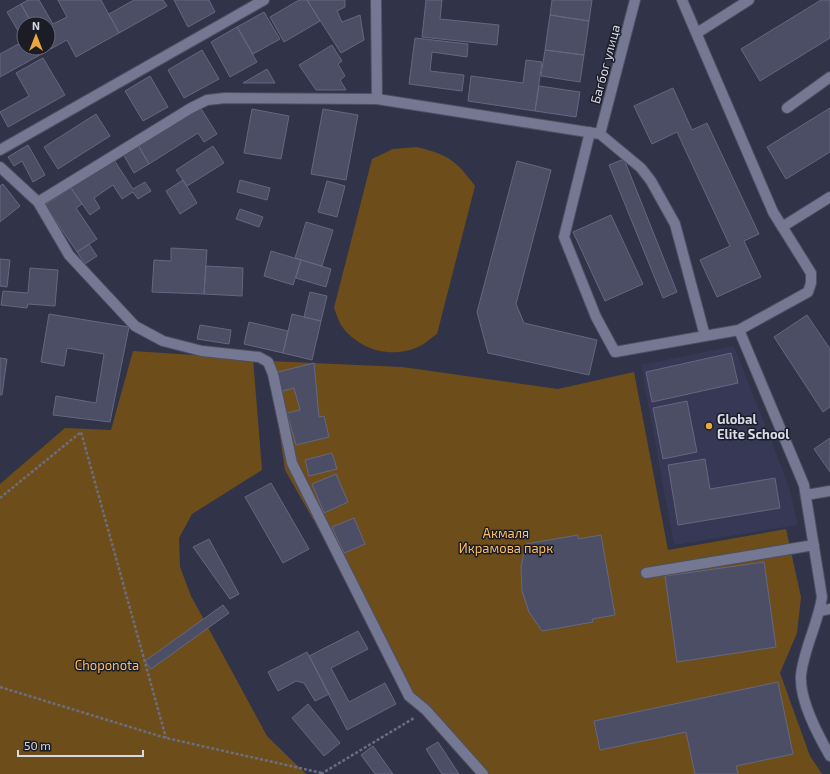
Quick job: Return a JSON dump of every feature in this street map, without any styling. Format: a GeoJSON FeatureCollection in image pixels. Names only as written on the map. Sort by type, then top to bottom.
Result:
{"type":"FeatureCollection","features":[{"type":"Feature","properties":{"kind":"street"},"geometry":{"type":"LineString","coordinates":[[0,150],[264,0]]}},
{"type":"Feature","properties":{"kind":"street"},"geometry":{"type":"LineString","coordinates":[[376,0],[377,99]]}},
{"type":"Feature","properties":{"kind":"street","name":"Багбог улица"},"geometry":{"type":"LineString","coordinates":[[635,0],[564,237],[596,316],[615,352],[705,336]]}},
{"type":"Feature","properties":{"kind":"street"},"geometry":{"type":"LineString","coordinates":[[38,202],[191,108],[207,100],[225,98],[377,99],[595,133],[641,168],[651,181],[675,224],[705,336],[739,330],[808,292],[812,283],[811,273],[773,212],[682,0]]}},
{"type":"Feature","properties":{"kind":"street"},"geometry":{"type":"LineString","coordinates":[[696,33],[749,0]]}},
{"type":"Feature","properties":{"kind":"street"},"geometry":{"type":"LineString","coordinates":[[787,108],[830,77]]}},
{"type":"Feature","properties":{"kind":"street"},"geometry":{"type":"LineString","coordinates":[[0,166],[38,202],[69,255],[135,326],[163,341],[202,351],[259,357],[268,362],[273,374],[292,463],[409,696],[426,710],[483,774]]}},
{"type":"Feature","properties":{"kind":"street"},"geometry":{"type":"LineString","coordinates":[[782,227],[830,197]]}},
{"type":"Feature","properties":{"kind":"street"},"geometry":{"type":"LineString","coordinates":[[739,330],[804,485],[825,610],[801,676],[804,696],[816,733],[830,756]]}},
{"type":"Feature","properties":{"kind":"street"},"geometry":{"type":"LineString","coordinates":[[806,495],[830,491]]}},
{"type":"Feature","properties":{"kind":"street"},"geometry":{"type":"LineString","coordinates":[[646,573],[814,545]]}},
{"type":"Feature","properties":{"kind":"path"},"geometry":{"type":"LineString","coordinates":[[0,498],[81,432],[166,738]]}},
{"type":"Feature","properties":{"kind":"path"},"geometry":{"type":"LineString","coordinates":[[0,687],[166,738],[321,774],[365,749],[426,710]]}},
{"type":"Feature","properties":{"kind":"shaded area","name":"Global Elite School"},"geometry":{"type":"Polygon","coordinates":[[[734,346],[789,487],[798,525],[674,545],[641,365],[734,346]]]}},
{"type":"Feature","properties":{"kind":"green space"},"geometry":{"type":"Polygon","coordinates":[[[417,147],[444,156],[456,164],[475,186],[437,334],[422,345],[411,350],[389,352],[367,347],[348,334],[341,325],[334,308],[372,159],[393,149],[417,147]]]}},
{"type":"Feature","properties":{"kind":"green space","name":"Choponota"},"geometry":{"type":"Polygon","coordinates":[[[133,351],[253,359],[262,470],[192,514],[179,538],[180,567],[191,596],[267,736],[306,774],[0,774],[0,484],[65,428],[111,430],[133,351]]]}},
{"type":"Feature","properties":{"kind":"green space","name":"Акмаля Икрамова парк"},"geometry":{"type":"Polygon","coordinates":[[[269,361],[402,367],[558,389],[634,372],[668,550],[786,529],[801,597],[797,633],[780,673],[810,756],[822,774],[489,774],[415,699],[285,470],[269,361]]]}},
{"type":"Feature","properties":{"kind":"building"},"geometry":{"type":"Polygon","coordinates":[[[28,0],[39,0],[48,16],[28,16],[21,4],[28,0]]]}},
{"type":"Feature","properties":{"kind":"building"},"geometry":{"type":"Polygon","coordinates":[[[58,0],[101,0],[119,33],[76,57],[67,40],[56,46],[56,22],[67,17],[58,0]]]}},
{"type":"Feature","properties":{"kind":"building"},"geometry":{"type":"Polygon","coordinates":[[[134,0],[163,0],[167,6],[119,33],[109,14],[134,0]]]}},
{"type":"Feature","properties":{"kind":"building"},"geometry":{"type":"Polygon","coordinates":[[[174,0],[209,0],[215,12],[188,27],[174,0]]]}},
{"type":"Feature","properties":{"kind":"building"},"geometry":{"type":"Polygon","coordinates":[[[299,0],[307,0],[320,21],[284,42],[270,17],[299,0]]]}},
{"type":"Feature","properties":{"kind":"building"},"geometry":{"type":"Polygon","coordinates":[[[307,0],[345,0],[345,7],[337,11],[342,22],[360,15],[364,40],[341,53],[307,0]]]}},
{"type":"Feature","properties":{"kind":"building"},"geometry":{"type":"Polygon","coordinates":[[[426,0],[442,0],[440,19],[499,25],[497,45],[422,37],[426,0]]]}},
{"type":"Feature","properties":{"kind":"building"},"geometry":{"type":"Polygon","coordinates":[[[552,0],[592,0],[589,21],[550,15],[552,0]]]}},
{"type":"Feature","properties":{"kind":"building"},"geometry":{"type":"Polygon","coordinates":[[[821,0],[830,0],[830,38],[760,81],[741,49],[821,0]]]}},
{"type":"Feature","properties":{"kind":"building"},"geometry":{"type":"Polygon","coordinates":[[[21,4],[28,16],[16,16],[16,27],[7,12],[21,4]]]}},
{"type":"Feature","properties":{"kind":"building"},"geometry":{"type":"Polygon","coordinates":[[[264,12],[280,39],[253,54],[237,27],[264,12]]]}},
{"type":"Feature","properties":{"kind":"building"},"geometry":{"type":"Polygon","coordinates":[[[550,15],[589,21],[584,55],[545,50],[550,15]]]}},
{"type":"Feature","properties":{"kind":"building"},"geometry":{"type":"Polygon","coordinates":[[[237,27],[257,62],[230,77],[211,42],[237,27]]]}},
{"type":"Feature","properties":{"kind":"building"},"geometry":{"type":"Polygon","coordinates":[[[415,38],[468,44],[467,57],[432,52],[430,71],[464,75],[462,91],[409,84],[415,38]]]}},
{"type":"Feature","properties":{"kind":"building"},"geometry":{"type":"Polygon","coordinates":[[[16,45],[16,56],[38,56],[0,77],[0,54],[16,45]]]}},
{"type":"Feature","properties":{"kind":"building"},"geometry":{"type":"Polygon","coordinates":[[[332,45],[342,61],[338,64],[345,76],[340,80],[346,90],[316,90],[299,65],[332,45]]]}},
{"type":"Feature","properties":{"kind":"building"},"geometry":{"type":"Polygon","coordinates":[[[202,50],[219,79],[184,98],[168,70],[202,50]]]}},
{"type":"Feature","properties":{"kind":"building"},"geometry":{"type":"Polygon","coordinates":[[[545,50],[584,55],[580,82],[541,76],[545,50]]]}},
{"type":"Feature","properties":{"kind":"building"},"geometry":{"type":"Polygon","coordinates":[[[43,58],[65,95],[8,127],[0,112],[29,96],[16,73],[43,58]]]}},
{"type":"Feature","properties":{"kind":"building"},"geometry":{"type":"Polygon","coordinates":[[[526,60],[542,62],[535,111],[468,101],[471,76],[523,83],[526,60]]]}},
{"type":"Feature","properties":{"kind":"building"},"geometry":{"type":"Polygon","coordinates":[[[267,69],[275,83],[243,83],[267,69]]]}},
{"type":"Feature","properties":{"kind":"building"},"geometry":{"type":"Polygon","coordinates":[[[150,76],[168,107],[143,121],[125,91],[150,76]]]}},
{"type":"Feature","properties":{"kind":"building"},"geometry":{"type":"Polygon","coordinates":[[[539,86],[580,92],[576,117],[535,111],[539,86]]]}},
{"type":"Feature","properties":{"kind":"building"},"geometry":{"type":"Polygon","coordinates":[[[673,88],[692,130],[707,123],[759,234],[744,241],[761,277],[717,297],[700,260],[730,246],[677,132],[652,144],[634,106],[673,88]]]}},
{"type":"Feature","properties":{"kind":"building"},"geometry":{"type":"Polygon","coordinates":[[[200,107],[217,134],[204,142],[198,133],[149,164],[138,145],[200,107]]]}},
{"type":"Feature","properties":{"kind":"building"},"geometry":{"type":"Polygon","coordinates":[[[830,108],[830,152],[786,179],[767,147],[830,108]]]}},
{"type":"Feature","properties":{"kind":"building"},"geometry":{"type":"Polygon","coordinates":[[[252,109],[289,116],[281,159],[244,153],[252,109]]]}},
{"type":"Feature","properties":{"kind":"building"},"geometry":{"type":"Polygon","coordinates":[[[323,109],[358,115],[346,180],[311,174],[323,109]]]}},
{"type":"Feature","properties":{"kind":"building"},"geometry":{"type":"Polygon","coordinates":[[[96,114],[110,136],[58,169],[44,147],[96,114]]]}},
{"type":"Feature","properties":{"kind":"building"},"geometry":{"type":"Polygon","coordinates":[[[28,145],[45,175],[33,182],[22,161],[14,166],[8,157],[28,145]]]}},
{"type":"Feature","properties":{"kind":"building"},"geometry":{"type":"Polygon","coordinates":[[[138,145],[149,164],[134,173],[123,154],[138,145]]]}},
{"type":"Feature","properties":{"kind":"building"},"geometry":{"type":"Polygon","coordinates":[[[213,146],[224,163],[187,186],[176,170],[213,146]]]}},
{"type":"Feature","properties":{"kind":"building"},"geometry":{"type":"Polygon","coordinates":[[[624,159],[677,292],[663,298],[609,165],[624,159]]]}},
{"type":"Feature","properties":{"kind":"building"},"geometry":{"type":"Polygon","coordinates":[[[114,160],[133,189],[145,182],[151,191],[138,199],[133,192],[122,199],[113,185],[94,198],[100,208],[90,215],[71,188],[114,160]]]}},
{"type":"Feature","properties":{"kind":"building"},"geometry":{"type":"Polygon","coordinates":[[[517,161],[551,170],[516,304],[524,323],[597,340],[589,375],[488,353],[477,312],[517,161]]]}},
{"type":"Feature","properties":{"kind":"building"},"geometry":{"type":"Polygon","coordinates":[[[183,180],[197,203],[180,214],[166,191],[183,180]]]}},
{"type":"Feature","properties":{"kind":"building"},"geometry":{"type":"Polygon","coordinates":[[[240,180],[270,188],[267,200],[237,192],[240,180]]]}},
{"type":"Feature","properties":{"kind":"building"},"geometry":{"type":"Polygon","coordinates":[[[327,181],[345,186],[337,217],[318,212],[327,181]]]}},
{"type":"Feature","properties":{"kind":"building"},"geometry":{"type":"Polygon","coordinates":[[[3,184],[20,206],[0,222],[0,186],[3,184]]]}},
{"type":"Feature","properties":{"kind":"building"},"geometry":{"type":"Polygon","coordinates":[[[71,188],[82,204],[76,208],[97,239],[77,252],[45,205],[71,188]]]}},
{"type":"Feature","properties":{"kind":"building"},"geometry":{"type":"Polygon","coordinates":[[[240,209],[263,217],[259,227],[236,219],[240,209]]]}},
{"type":"Feature","properties":{"kind":"building"},"geometry":{"type":"Polygon","coordinates":[[[611,215],[643,284],[605,301],[573,232],[611,215]]]}},
{"type":"Feature","properties":{"kind":"building"},"geometry":{"type":"Polygon","coordinates":[[[306,222],[333,230],[322,266],[295,258],[306,222]]]}},
{"type":"Feature","properties":{"kind":"building"},"geometry":{"type":"Polygon","coordinates":[[[89,244],[97,256],[85,264],[77,252],[89,244]]]}},
{"type":"Feature","properties":{"kind":"building"},"geometry":{"type":"Polygon","coordinates":[[[171,248],[207,250],[204,294],[152,292],[154,260],[171,261],[171,248]]]}},
{"type":"Feature","properties":{"kind":"building"},"geometry":{"type":"Polygon","coordinates":[[[271,251],[301,260],[293,285],[264,276],[271,251]]]}},
{"type":"Feature","properties":{"kind":"building"},"geometry":{"type":"Polygon","coordinates":[[[0,259],[10,260],[7,287],[0,286],[0,259]]]}},
{"type":"Feature","properties":{"kind":"building"},"geometry":{"type":"Polygon","coordinates":[[[301,260],[331,269],[326,287],[296,278],[301,260]]]}},
{"type":"Feature","properties":{"kind":"building"},"geometry":{"type":"Polygon","coordinates":[[[206,266],[243,268],[242,296],[204,294],[206,266]]]}},
{"type":"Feature","properties":{"kind":"building"},"geometry":{"type":"Polygon","coordinates":[[[30,268],[58,270],[55,306],[28,304],[27,308],[1,305],[3,291],[28,293],[30,268]]]}},
{"type":"Feature","properties":{"kind":"building"},"geometry":{"type":"Polygon","coordinates":[[[310,292],[327,296],[321,321],[304,317],[310,292]]]}},
{"type":"Feature","properties":{"kind":"building"},"geometry":{"type":"Polygon","coordinates":[[[49,314],[129,327],[110,422],[53,415],[56,396],[96,403],[104,354],[67,348],[64,366],[41,362],[49,314]]]}},
{"type":"Feature","properties":{"kind":"building"},"geometry":{"type":"Polygon","coordinates":[[[292,314],[321,321],[312,360],[283,353],[292,314]]]}},
{"type":"Feature","properties":{"kind":"building"},"geometry":{"type":"Polygon","coordinates":[[[807,315],[830,349],[830,407],[823,412],[774,337],[807,315]]]}},
{"type":"Feature","properties":{"kind":"building"},"geometry":{"type":"Polygon","coordinates":[[[249,322],[288,331],[283,353],[244,344],[249,322]]]}},
{"type":"Feature","properties":{"kind":"building"},"geometry":{"type":"Polygon","coordinates":[[[200,325],[231,330],[229,344],[197,339],[200,325]]]}},
{"type":"Feature","properties":{"kind":"building"},"geometry":{"type":"Polygon","coordinates":[[[731,353],[738,383],[652,402],[646,372],[731,353]]]}},
{"type":"Feature","properties":{"kind":"building"},"geometry":{"type":"Polygon","coordinates":[[[0,358],[7,359],[2,395],[0,395],[0,358]]]}},
{"type":"Feature","properties":{"kind":"building"},"geometry":{"type":"Polygon","coordinates":[[[314,363],[319,417],[324,416],[329,437],[296,445],[287,413],[300,410],[294,388],[279,392],[274,373],[314,363]]]}},
{"type":"Feature","properties":{"kind":"building"},"geometry":{"type":"Polygon","coordinates":[[[687,401],[697,452],[663,459],[653,408],[687,401]]]}},
{"type":"Feature","properties":{"kind":"building"},"geometry":{"type":"Polygon","coordinates":[[[830,438],[830,472],[814,449],[830,438]]]}},
{"type":"Feature","properties":{"kind":"building"},"geometry":{"type":"Polygon","coordinates":[[[332,453],[337,469],[309,476],[305,460],[332,453]]]}},
{"type":"Feature","properties":{"kind":"building"},"geometry":{"type":"Polygon","coordinates":[[[705,459],[710,489],[775,478],[780,508],[678,525],[668,465],[705,459]]]}},
{"type":"Feature","properties":{"kind":"building"},"geometry":{"type":"Polygon","coordinates":[[[336,474],[348,502],[324,513],[312,484],[336,474]]]}},
{"type":"Feature","properties":{"kind":"building"},"geometry":{"type":"Polygon","coordinates":[[[271,483],[309,549],[283,563],[245,497],[271,483]]]}},
{"type":"Feature","properties":{"kind":"building"},"geometry":{"type":"Polygon","coordinates":[[[354,518],[365,544],[344,553],[332,527],[354,518]]]}},
{"type":"Feature","properties":{"kind":"building"},"geometry":{"type":"Polygon","coordinates":[[[578,535],[578,539],[601,535],[615,615],[592,619],[593,622],[542,631],[529,612],[522,591],[521,567],[526,544],[578,535]]]}},
{"type":"Feature","properties":{"kind":"building"},"geometry":{"type":"Polygon","coordinates":[[[209,539],[239,594],[230,599],[193,547],[209,539]]]}},
{"type":"Feature","properties":{"kind":"building"},"geometry":{"type":"Polygon","coordinates":[[[764,562],[776,647],[677,662],[665,576],[764,562]]]}},
{"type":"Feature","properties":{"kind":"building"},"geometry":{"type":"Polygon","coordinates":[[[223,605],[229,613],[151,669],[145,661],[223,605]]]}},
{"type":"Feature","properties":{"kind":"building"},"geometry":{"type":"Polygon","coordinates":[[[358,631],[368,649],[331,668],[349,702],[385,683],[396,704],[347,730],[309,656],[358,631]]]}},
{"type":"Feature","properties":{"kind":"building"},"geometry":{"type":"Polygon","coordinates":[[[307,652],[329,694],[315,701],[304,683],[296,681],[278,691],[268,672],[307,652]]]}},
{"type":"Feature","properties":{"kind":"building"},"geometry":{"type":"Polygon","coordinates":[[[778,682],[793,754],[736,766],[738,774],[695,774],[686,732],[600,750],[594,721],[778,682]]]}},
{"type":"Feature","properties":{"kind":"building"},"geometry":{"type":"Polygon","coordinates":[[[308,704],[340,743],[324,756],[292,718],[308,704]]]}},
{"type":"Feature","properties":{"kind":"building"},"geometry":{"type":"Polygon","coordinates":[[[438,742],[459,774],[442,774],[426,749],[438,742]]]}},
{"type":"Feature","properties":{"kind":"building"},"geometry":{"type":"Polygon","coordinates":[[[373,746],[393,774],[375,774],[361,755],[373,746]]]}},
{"type":"Feature","properties":{"kind":"place","name":"Global Elite School"},"geometry":{"type":"Point","coordinates":[709,426]}}]}
